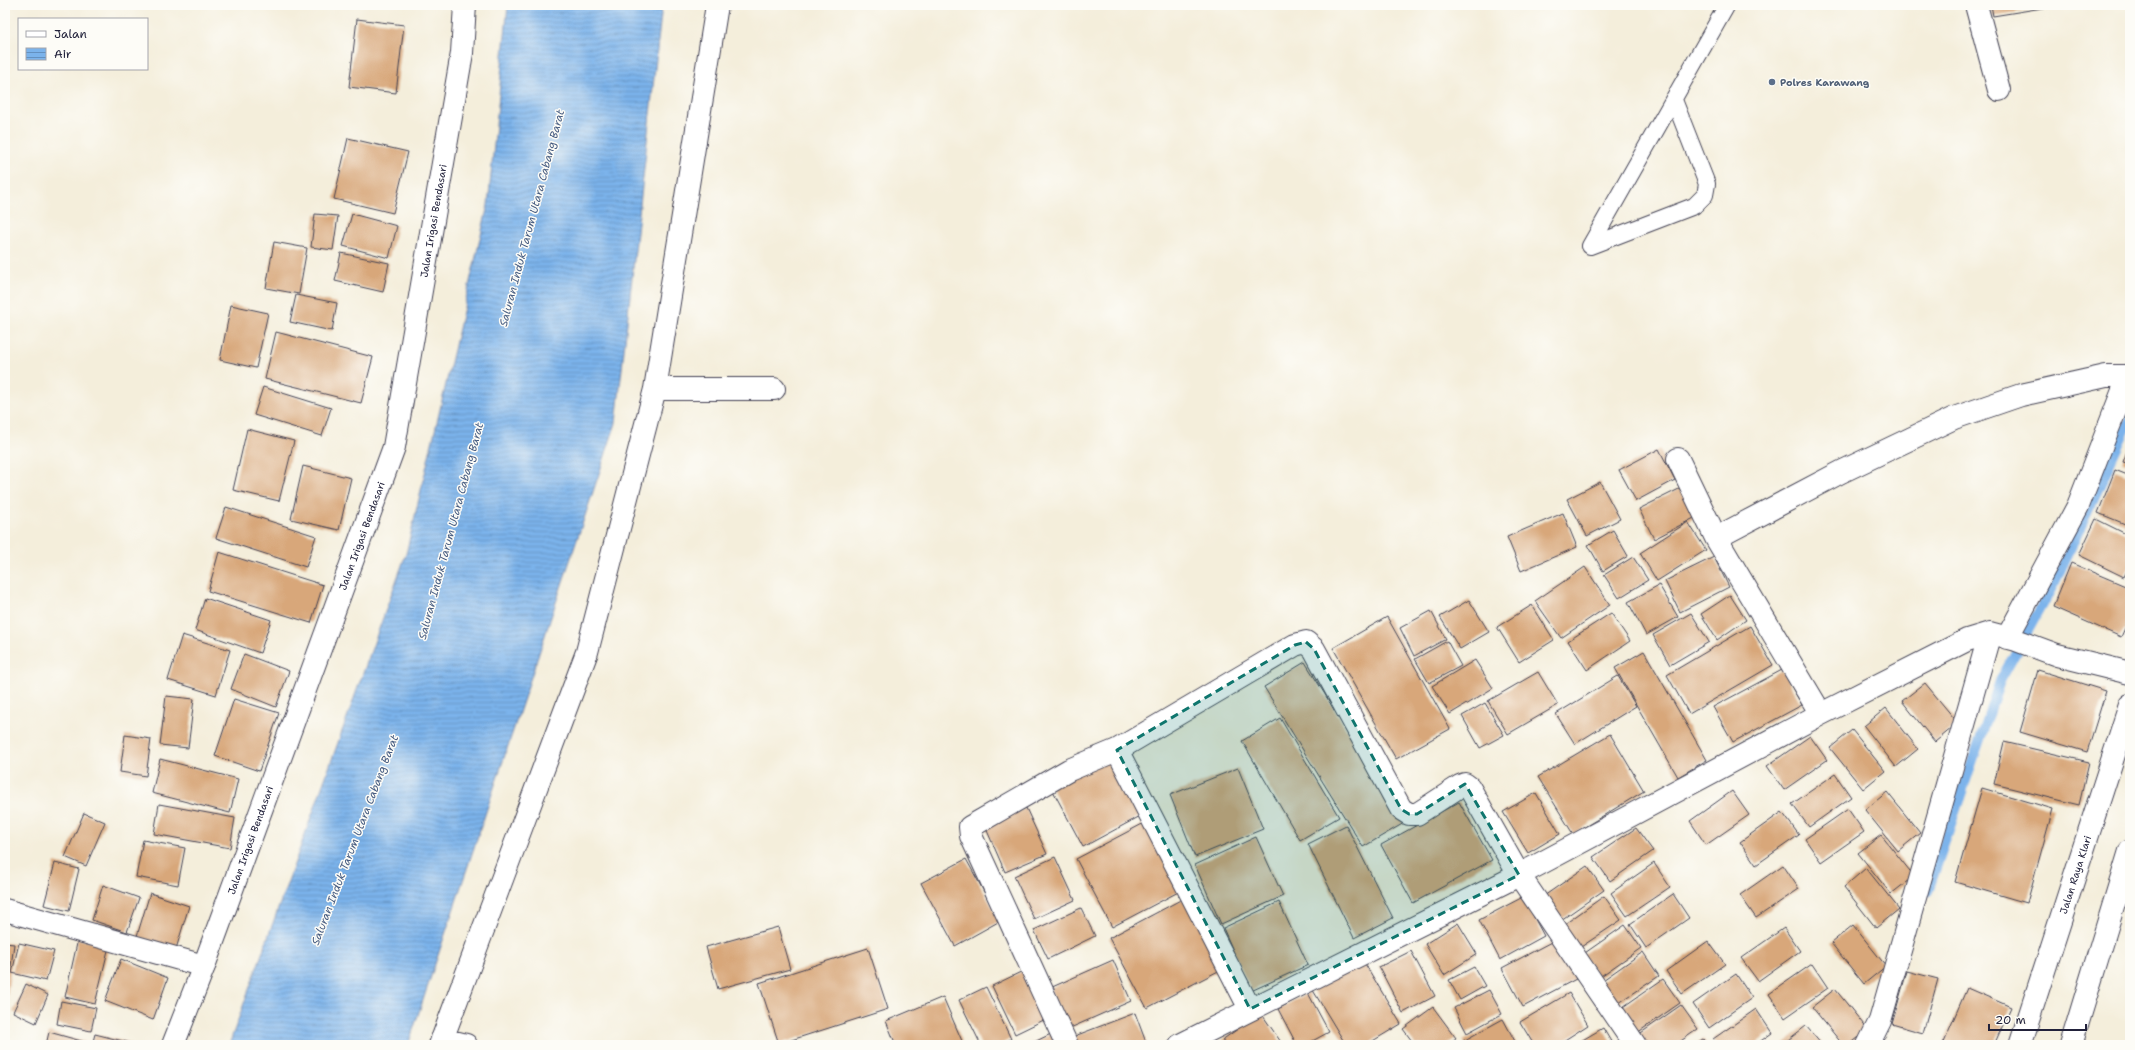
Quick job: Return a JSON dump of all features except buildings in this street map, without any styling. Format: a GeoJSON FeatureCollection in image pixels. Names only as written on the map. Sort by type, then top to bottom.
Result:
{"type":"FeatureCollection","features":[{"type":"Feature","properties":{"kind":"street","name":"Jalan Irigasi Bendasari"},"geometry":{"type":"LineString","coordinates":[[173,1045],[204,966],[394,447],[462,53],[465,5]]}},
{"type":"Feature","properties":{"kind":"street"},"geometry":{"type":"LineString","coordinates":[[466,1045],[441,1042],[588,652],[655,389],[717,5]]}},
{"type":"Feature","properties":{"kind":"street"},"geometry":{"type":"LineString","coordinates":[[1976,5],[1999,90]]}},
{"type":"Feature","properties":{"kind":"street"},"geometry":{"type":"LineString","coordinates":[[1716,538],[1841,472],[1954,418],[2021,396],[2106,376],[2129,375],[2078,506],[2004,637],[1880,1021],[1868,1045]]}},
{"type":"Feature","properties":{"kind":"street"},"geometry":{"type":"LineString","coordinates":[[655,389],[774,389]]}},
{"type":"Feature","properties":{"kind":"street"},"geometry":{"type":"LineString","coordinates":[[1678,459],[1716,538],[1821,714]]}},
{"type":"Feature","properties":{"kind":"street"},"geometry":{"type":"LineString","coordinates":[[1180,1045],[1518,875],[1821,714],[1967,640],[2004,637],[2056,655],[2130,673]]}},
{"type":"Feature","properties":{"kind":"street"},"geometry":{"type":"LineString","coordinates":[[1067,1045],[971,836],[970,827],[1070,770],[1117,750],[1295,645],[1306,642],[1314,649],[1401,809],[1408,814],[1417,814],[1460,786],[1465,784],[1469,787],[1518,875],[1635,1045]]}},
{"type":"Feature","properties":{"kind":"street","name":"Jalan Raya Klari"},"geometry":{"type":"LineString","coordinates":[[2020,1045],[2130,705]]}},
{"type":"Feature","properties":{"kind":"street"},"geometry":{"type":"LineString","coordinates":[[1117,750],[1250,1009]]}},
{"type":"Feature","properties":{"kind":"street"},"geometry":{"type":"LineString","coordinates":[[2071,1045],[2130,851]]}},
{"type":"Feature","properties":{"kind":"street"},"geometry":{"type":"LineString","coordinates":[[5,910],[204,966]]}},
{"type":"Feature","properties":{"kind":"lane"},"geometry":{"type":"LineString","coordinates":[[1674,100],[1707,184],[1705,195],[1694,206],[1590,246],[1727,5]]}},
{"type":"Feature","properties":{"kind":"highlighted area"},"geometry":{"type":"Polygon","coordinates":[[[1306,642],[1314,649],[1401,809],[1409,814],[1417,814],[1465,784],[1519,875],[1250,1009],[1117,750],[1295,645],[1306,642]]]}},
{"type":"Feature","properties":{"kind":"water","name":"Saluran Induk Tarum Utara Cabang Barat"},"geometry":{"type":"Polygon","coordinates":[[[508,5],[662,5],[616,423],[408,1045],[229,1045],[406,554],[488,205],[508,5]]]}},
{"type":"Feature","properties":{"kind":"waterway"},"geometry":{"type":"LineString","coordinates":[[1928,891],[2000,681],[2056,580],[2130,420]]}},
{"type":"Feature","properties":{"kind":"place","name":"Polres Karawang"},"geometry":{"type":"Point","coordinates":[1772,82]}}]}
